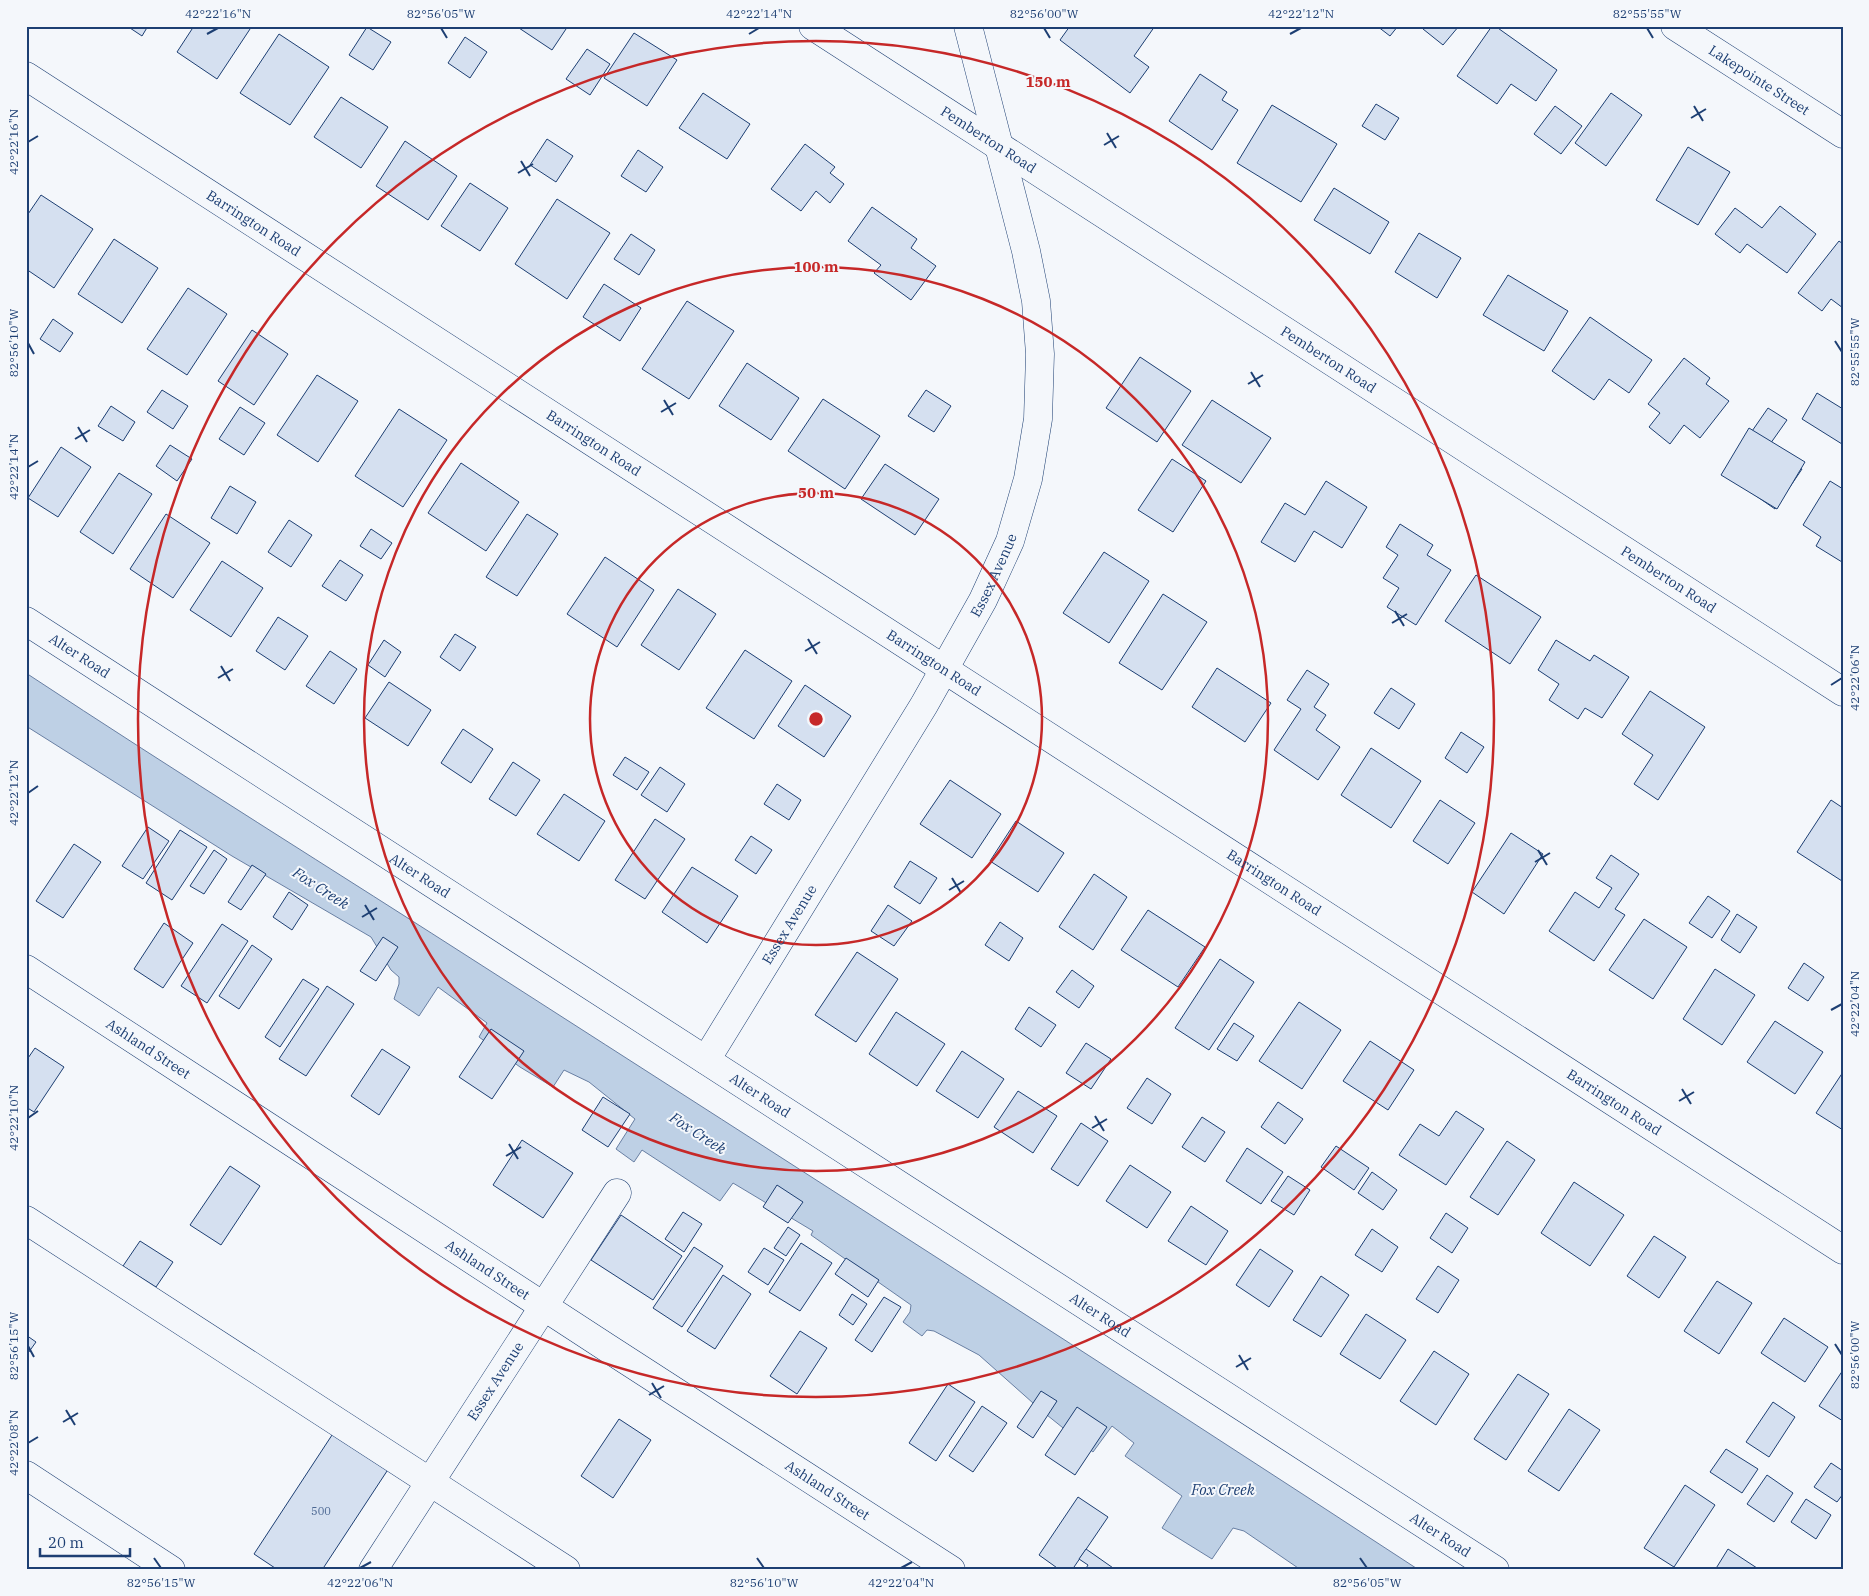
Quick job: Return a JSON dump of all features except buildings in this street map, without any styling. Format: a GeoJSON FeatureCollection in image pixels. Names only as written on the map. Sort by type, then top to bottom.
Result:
{"type":"FeatureCollection","features":[{"type":"Feature","properties":{"kind":"street","name":"Pemberton Road"},"geometry":{"type":"LineString","coordinates":[[813,26],[1843,692]]}},
{"type":"Feature","properties":{"kind":"street","name":"Essex Avenue"},"geometry":{"type":"LineString","coordinates":[[706,1060],[919,713],[983,600],[1010,541],[1028,478],[1038,419],[1040,354],[1036,301],[1026,251],[968,26]]}},
{"type":"Feature","properties":{"kind":"street","name":"Lakepointe Street"},"geometry":{"type":"LineString","coordinates":[[1675,26],[1843,134]]}},
{"type":"Feature","properties":{"kind":"street","name":"Barrington Road"},"geometry":{"type":"LineString","coordinates":[[26,76],[1843,1250]]}},
{"type":"Feature","properties":{"kind":"street","name":"Alter Road"},"geometry":{"type":"LineString","coordinates":[[26,621],[1495,1570]]}},
{"type":"Feature","properties":{"kind":"street","name":"Ashland Street"},"geometry":{"type":"LineString","coordinates":[[26,969],[951,1570]]}},
{"type":"Feature","properties":{"kind":"street","name":"Essex Avenue"},"geometry":{"type":"LineString","coordinates":[[373,1570],[617,1193]]}},
{"type":"Feature","properties":{"kind":"street"},"geometry":{"type":"LineString","coordinates":[[26,1220],[566,1570]]}},
{"type":"Feature","properties":{"kind":"street"},"geometry":{"type":"LineString","coordinates":[[26,1475],[171,1570]]}},
{"type":"Feature","properties":{"kind":"water","name":"Fox Creek"},"geometry":{"type":"Polygon","coordinates":[[[26,673],[1419,1570],[1301,1570],[1244,1531],[1233,1528],[1212,1559],[1162,1528],[1182,1496],[1125,1456],[1134,1443],[1112,1426],[1093,1452],[1042,1411],[979,1355],[934,1331],[927,1330],[922,1336],[903,1322],[910,1312],[911,1305],[811,1235],[813,1231],[733,1183],[720,1201],[642,1150],[634,1162],[616,1149],[635,1119],[589,1082],[564,1070],[553,1087],[520,1067],[479,1037],[487,1023],[438,987],[419,1016],[394,999],[399,984],[399,977],[391,970],[371,937],[232,856],[26,726],[26,673]]]}}]}
